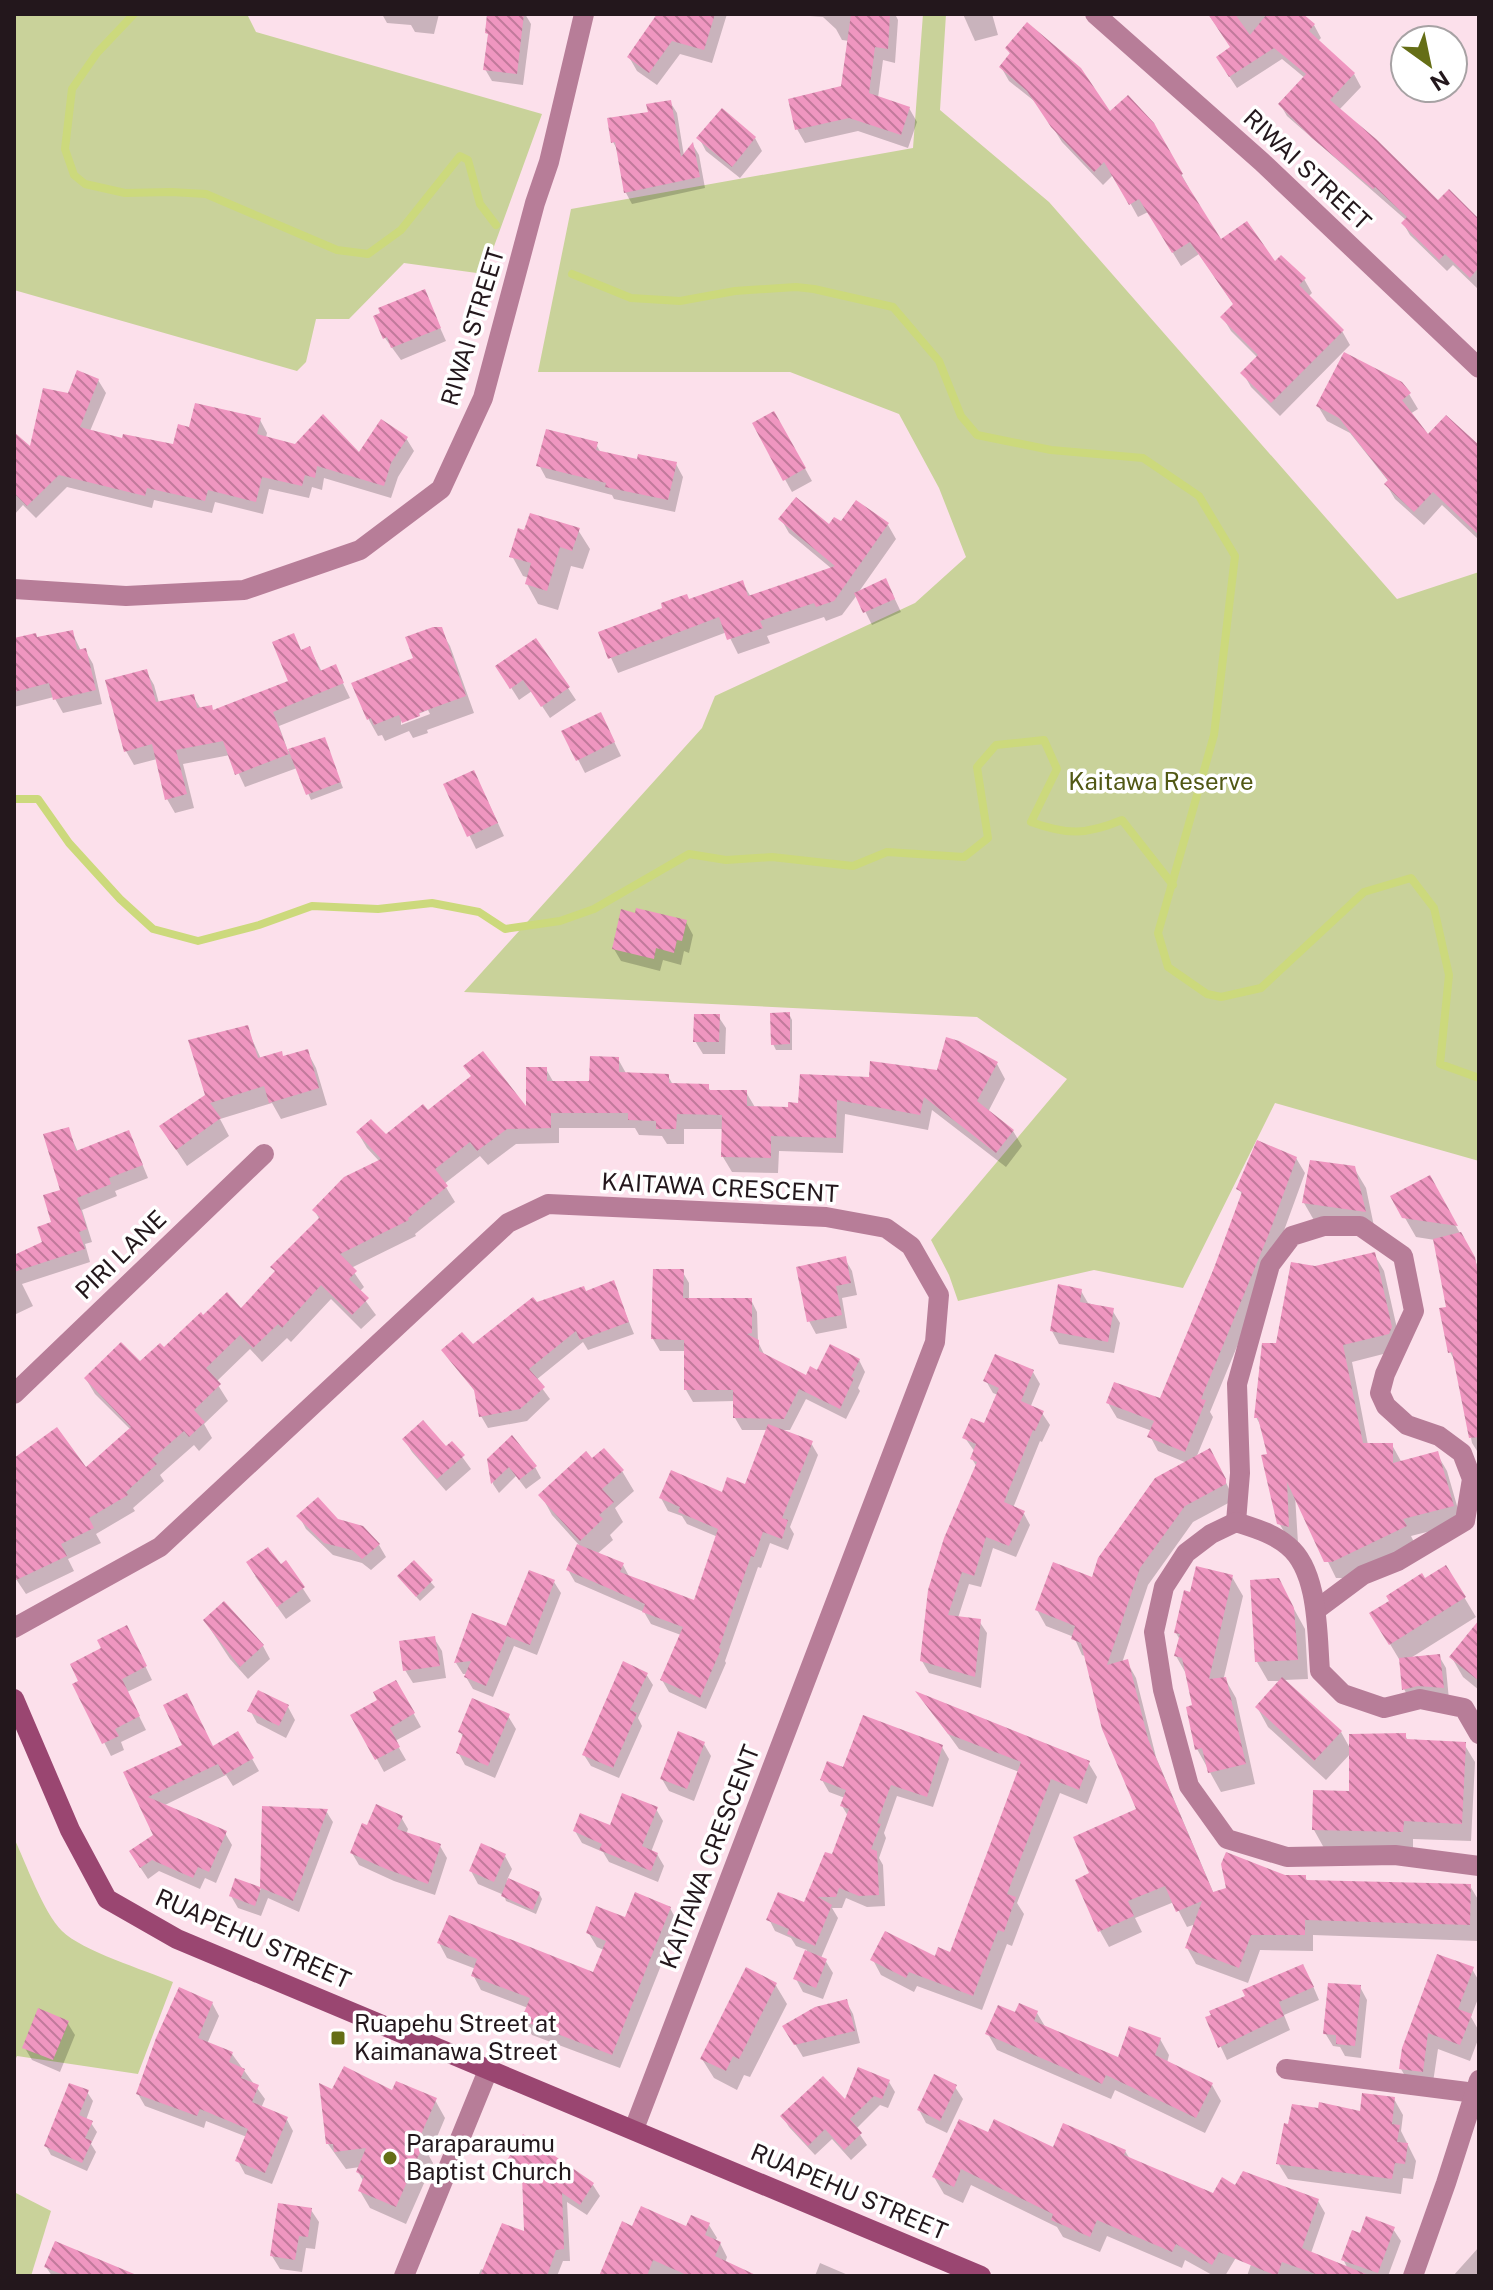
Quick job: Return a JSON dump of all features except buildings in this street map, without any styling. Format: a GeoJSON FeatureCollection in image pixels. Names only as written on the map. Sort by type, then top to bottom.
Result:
{"type":"FeatureCollection","features":[{"type":"Feature","properties":{"kind":"street","name":"RIWAI STREET"},"geometry":{"type":"LineString","coordinates":[[14,589],[126,596],[244,590],[360,550],[441,489],[483,398],[535,203],[549,162],[584,14]]}},
{"type":"Feature","properties":{"kind":"street","name":"RIWAI STREET"},"geometry":{"type":"LineString","coordinates":[[1095,14],[1262,162],[1479,368]]}},
{"type":"Feature","properties":{"kind":"street","name":"PIRI LANE"},"geometry":{"type":"LineString","coordinates":[[14,1394],[264,1154]]}},
{"type":"Feature","properties":{"kind":"street","name":"KAITAWA CRESCENT"},"geometry":{"type":"LineString","coordinates":[[14,1628],[160,1547],[508,1223],[548,1204],[826,1217],[886,1228],[911,1246],[939,1295],[935,1342],[634,2129]]}},
{"type":"Feature","properties":{"kind":"street"},"geometry":{"type":"LineString","coordinates":[[1236,1522],[1240,1473],[1237,1384],[1270,1265],[1292,1236],[1324,1226],[1360,1226],[1403,1256],[1414,1311],[1385,1374],[1380,1393],[1386,1406],[1407,1425],[1439,1436],[1462,1453],[1472,1479],[1465,1521],[1398,1561],[1363,1575],[1316,1610]]}},
{"type":"Feature","properties":{"kind":"street"},"geometry":{"type":"LineString","coordinates":[[1479,1734],[1464,1708],[1420,1699],[1384,1708],[1343,1694],[1320,1671],[1316,1610],[1306,1572],[1289,1547],[1262,1530],[1236,1522],[1211,1534],[1186,1553],[1164,1587],[1154,1632],[1163,1690],[1189,1786],[1227,1839],[1287,1857],[1395,1855],[1479,1866]]}},
{"type":"Feature","properties":{"kind":"street","name":"RUAPEHU STREET"},"geometry":{"type":"LineString","coordinates":[[14,1699],[70,1830],[107,1899],[177,1939],[634,2129],[955,2271],[981,2276]]}},
{"type":"Feature","properties":{"kind":"street"},"geometry":{"type":"LineString","coordinates":[[404,2276],[489,2068]]}},
{"type":"Feature","properties":{"kind":"street"},"geometry":{"type":"LineString","coordinates":[[1286,2069],[1477,2086],[1413,2276]]}},
{"type":"Feature","properties":{"kind":"green space"},"geometry":{"type":"Polygon","coordinates":[[[14,14],[247,14],[256,32],[542,114],[484,274],[404,263],[349,319],[316,319],[306,362],[297,371],[14,290],[14,14]]]}},
{"type":"Feature","properties":{"kind":"green space","name":"Kaitawa Reserve"},"geometry":{"type":"Polygon","coordinates":[[[923,14],[946,14],[940,110],[1049,202],[1397,599],[1479,572],[1479,1161],[1275,1103],[1183,1288],[1094,1270],[958,1301],[931,1240],[1067,1079],[977,1017],[464,992],[702,728],[715,696],[915,603],[966,557],[939,488],[899,414],[790,372],[538,372],[571,209],[913,148],[923,14]]]}},
{"type":"Feature","properties":{"kind":"green space"},"geometry":{"type":"Polygon","coordinates":[[[14,1838],[42,1900],[62,1931],[99,1953],[173,1982],[138,2074],[17,2056],[14,2062],[14,1838]]]}},
{"type":"Feature","properties":{"kind":"green space"},"geometry":{"type":"Polygon","coordinates":[[[14,2192],[51,2211],[31,2276],[14,2276],[14,2192]]]}},
{"type":"Feature","properties":{"kind":"waterway"},"geometry":{"type":"LineString","coordinates":[[134,14],[97,53],[72,89],[65,149],[74,175],[85,184],[125,193],[206,194],[337,250],[368,254],[401,230],[460,156],[468,160],[480,204],[496,225]]}},
{"type":"Feature","properties":{"kind":"waterway"},"geometry":{"type":"LineString","coordinates":[[572,274],[631,298],[680,301],[735,291],[796,287],[893,307],[939,361],[961,416],[977,435],[1051,450],[1143,458],[1199,496],[1235,556],[1214,735],[1158,933],[1168,967],[1207,994],[1221,997],[1261,988],[1364,892],[1411,878],[1434,908],[1449,975],[1440,1064],[1479,1078]]}},
{"type":"Feature","properties":{"kind":"waterway"},"geometry":{"type":"LineString","coordinates":[[14,799],[38,799],[69,843],[120,899],[153,929],[198,941],[259,925],[312,906],[378,909],[432,903],[479,912],[505,929],[560,921],[594,909],[689,854],[726,860],[772,857],[853,866],[887,852],[964,857],[988,838],[977,767],[996,745],[1044,740],[1057,769],[1031,822],[1076,832],[1122,820],[1173,885]]}},
{"type":"Feature","properties":{"kind":"place","name":"Ruapehu Street at Kaimanawa Street"},"geometry":{"type":"Point","coordinates":[338,2038]}},
{"type":"Feature","properties":{"kind":"place","name":"Paraparaumu Baptist Church"},"geometry":{"type":"Point","coordinates":[390,2158]}}]}
